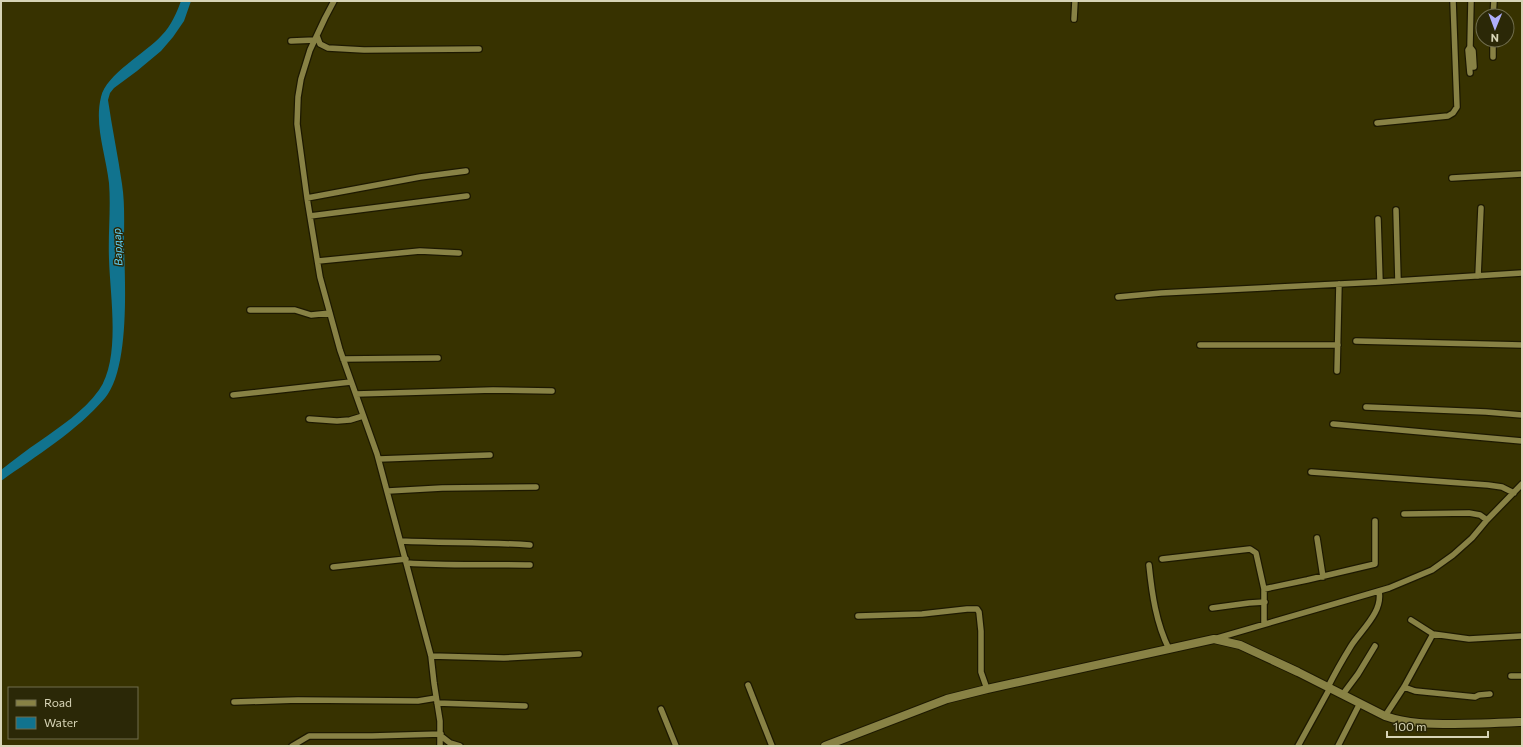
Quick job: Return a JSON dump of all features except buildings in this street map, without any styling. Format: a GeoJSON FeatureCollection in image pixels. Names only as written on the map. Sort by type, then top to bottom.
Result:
{"type":"FeatureCollection","features":[{"type":"Feature","properties":{"kind":"main road"},"geometry":{"type":"LineString","coordinates":[[825,746],[947,699],[1214,639],[1240,645],[1329,687],[1384,716],[1399,721],[1418,724],[1522,722]]}},
{"type":"Feature","properties":{"kind":"street"},"geometry":{"type":"LineString","coordinates":[[334,1],[310,50],[301,79],[298,97],[297,124],[307,198],[320,277],[343,359],[379,460],[431,656],[441,735],[440,746]]}},
{"type":"Feature","properties":{"kind":"street"},"geometry":{"type":"LineString","coordinates":[[1074,19],[1075,1]]}},
{"type":"Feature","properties":{"kind":"street"},"geometry":{"type":"LineString","coordinates":[[1377,123],[1448,116],[1453,113],[1457,107],[1453,1]]}},
{"type":"Feature","properties":{"kind":"street"},"geometry":{"type":"LineString","coordinates":[[1470,1],[1470,47],[1468,50],[1470,73]]}},
{"type":"Feature","properties":{"kind":"street"},"geometry":{"type":"LineString","coordinates":[[291,41],[316,38]]}},
{"type":"Feature","properties":{"kind":"street"},"geometry":{"type":"LineString","coordinates":[[316,38],[320,44],[328,48],[364,50],[479,49]]}},
{"type":"Feature","properties":{"kind":"street"},"geometry":{"type":"LineString","coordinates":[[1470,47],[1473,51],[1474,67]]}},
{"type":"Feature","properties":{"kind":"street"},"geometry":{"type":"LineString","coordinates":[[1493,48],[1493,57]]}},
{"type":"Feature","properties":{"kind":"street"},"geometry":{"type":"LineString","coordinates":[[307,198],[420,177],[466,171]]}},
{"type":"Feature","properties":{"kind":"street"},"geometry":{"type":"LineString","coordinates":[[1452,178],[1522,174]]}},
{"type":"Feature","properties":{"kind":"street"},"geometry":{"type":"LineString","coordinates":[[310,216],[467,196]]}},
{"type":"Feature","properties":{"kind":"street"},"geometry":{"type":"LineString","coordinates":[[1478,276],[1481,208]]}},
{"type":"Feature","properties":{"kind":"street"},"geometry":{"type":"LineString","coordinates":[[1396,210],[1398,281]]}},
{"type":"Feature","properties":{"kind":"street"},"geometry":{"type":"LineString","coordinates":[[1378,219],[1380,282]]}},
{"type":"Feature","properties":{"kind":"street"},"geometry":{"type":"LineString","coordinates":[[318,261],[420,251],[459,253]]}},
{"type":"Feature","properties":{"kind":"street"},"geometry":{"type":"LineString","coordinates":[[1118,297],[1161,293],[1522,273]]}},
{"type":"Feature","properties":{"kind":"street"},"geometry":{"type":"LineString","coordinates":[[1337,371],[1339,284]]}},
{"type":"Feature","properties":{"kind":"street"},"geometry":{"type":"LineString","coordinates":[[250,310],[295,310],[311,315],[330,313]]}},
{"type":"Feature","properties":{"kind":"street"},"geometry":{"type":"LineString","coordinates":[[1356,341],[1522,345]]}},
{"type":"Feature","properties":{"kind":"street"},"geometry":{"type":"LineString","coordinates":[[1200,346],[1338,345]]}},
{"type":"Feature","properties":{"kind":"street"},"geometry":{"type":"LineString","coordinates":[[343,359],[438,358]]}},
{"type":"Feature","properties":{"kind":"street"},"geometry":{"type":"LineString","coordinates":[[233,395],[351,382]]}},
{"type":"Feature","properties":{"kind":"street"},"geometry":{"type":"LineString","coordinates":[[356,394],[492,390],[552,391]]}},
{"type":"Feature","properties":{"kind":"street"},"geometry":{"type":"LineString","coordinates":[[1366,407],[1522,415]]}},
{"type":"Feature","properties":{"kind":"street"},"geometry":{"type":"LineString","coordinates":[[309,419],[337,421],[363,416]]}},
{"type":"Feature","properties":{"kind":"street"},"geometry":{"type":"LineString","coordinates":[[1333,424],[1522,441]]}},
{"type":"Feature","properties":{"kind":"street"},"geometry":{"type":"LineString","coordinates":[[379,460],[490,455]]}},
{"type":"Feature","properties":{"kind":"street"},"geometry":{"type":"LineString","coordinates":[[1311,472],[1488,485],[1502,487],[1514,493]]}},
{"type":"Feature","properties":{"kind":"street"},"geometry":{"type":"LineString","coordinates":[[1214,639],[1264,623],[1379,591],[1432,570],[1453,555],[1472,538],[1487,520],[1522,484]]}},
{"type":"Feature","properties":{"kind":"street"},"geometry":{"type":"LineString","coordinates":[[388,491],[442,488],[536,487]]}},
{"type":"Feature","properties":{"kind":"street"},"geometry":{"type":"LineString","coordinates":[[1404,514],[1469,513],[1480,515],[1487,520]]}},
{"type":"Feature","properties":{"kind":"street"},"geometry":{"type":"LineString","coordinates":[[1264,589],[1323,577],[1375,564],[1375,521]]}},
{"type":"Feature","properties":{"kind":"street"},"geometry":{"type":"LineString","coordinates":[[1317,538],[1323,577]]}},
{"type":"Feature","properties":{"kind":"street"},"geometry":{"type":"LineString","coordinates":[[401,541],[439,543],[488,542],[530,545]]}},
{"type":"Feature","properties":{"kind":"street"},"geometry":{"type":"LineString","coordinates":[[1162,559],[1250,549],[1256,553],[1264,589],[1264,623]]}},
{"type":"Feature","properties":{"kind":"street"},"geometry":{"type":"LineString","coordinates":[[333,567],[407,561],[439,565],[530,565]]}},
{"type":"Feature","properties":{"kind":"street"},"geometry":{"type":"LineString","coordinates":[[1149,565],[1153,596],[1160,628],[1169,649]]}},
{"type":"Feature","properties":{"kind":"street"},"geometry":{"type":"LineString","coordinates":[[1298,746],[1351,646],[1373,616],[1380,602],[1379,591]]}},
{"type":"Feature","properties":{"kind":"street"},"geometry":{"type":"LineString","coordinates":[[1212,608],[1265,602]]}},
{"type":"Feature","properties":{"kind":"street"},"geometry":{"type":"LineString","coordinates":[[858,616],[922,614],[967,609],[977,610],[979,612],[981,631],[981,672],[987,689]]}},
{"type":"Feature","properties":{"kind":"street"},"geometry":{"type":"LineString","coordinates":[[1411,620],[1433,634],[1469,639],[1522,636]]}},
{"type":"Feature","properties":{"kind":"street"},"geometry":{"type":"LineString","coordinates":[[1384,716],[1404,687],[1433,634]]}},
{"type":"Feature","properties":{"kind":"street"},"geometry":{"type":"LineString","coordinates":[[1343,694],[1358,674],[1375,646]]}},
{"type":"Feature","properties":{"kind":"street"},"geometry":{"type":"LineString","coordinates":[[431,656],[504,658],[579,654]]}},
{"type":"Feature","properties":{"kind":"street"},"geometry":{"type":"LineString","coordinates":[[1511,676],[1522,676]]}},
{"type":"Feature","properties":{"kind":"street"},"geometry":{"type":"LineString","coordinates":[[748,685],[772,746]]}},
{"type":"Feature","properties":{"kind":"street"},"geometry":{"type":"LineString","coordinates":[[1404,687],[1415,691],[1475,698],[1479,694],[1490,694]]}},
{"type":"Feature","properties":{"kind":"street"},"geometry":{"type":"LineString","coordinates":[[234,702],[298,700],[437,700],[525,706]]}},
{"type":"Feature","properties":{"kind":"street"},"geometry":{"type":"LineString","coordinates":[[1338,746],[1360,703]]}},
{"type":"Feature","properties":{"kind":"street"},"geometry":{"type":"LineString","coordinates":[[661,709],[676,746]]}},
{"type":"Feature","properties":{"kind":"street"},"geometry":{"type":"LineString","coordinates":[[292,746],[309,736],[441,735],[450,743],[460,746]]}},
{"type":"Feature","properties":{"kind":"water","name":"Вардар"},"geometry":{"type":"Polygon","coordinates":[[[181,1],[191,1],[184,21],[173,37],[161,51],[114,88],[110,93],[108,100],[124,199],[124,324],[119,367],[113,384],[105,398],[82,421],[56,442],[1,481],[1,470],[79,412],[93,398],[106,377],[110,361],[113,326],[109,259],[110,192],[108,172],[101,140],[99,108],[101,97],[104,88],[110,80],[127,64],[155,42],[165,31],[178,10],[181,1]]]}}]}
